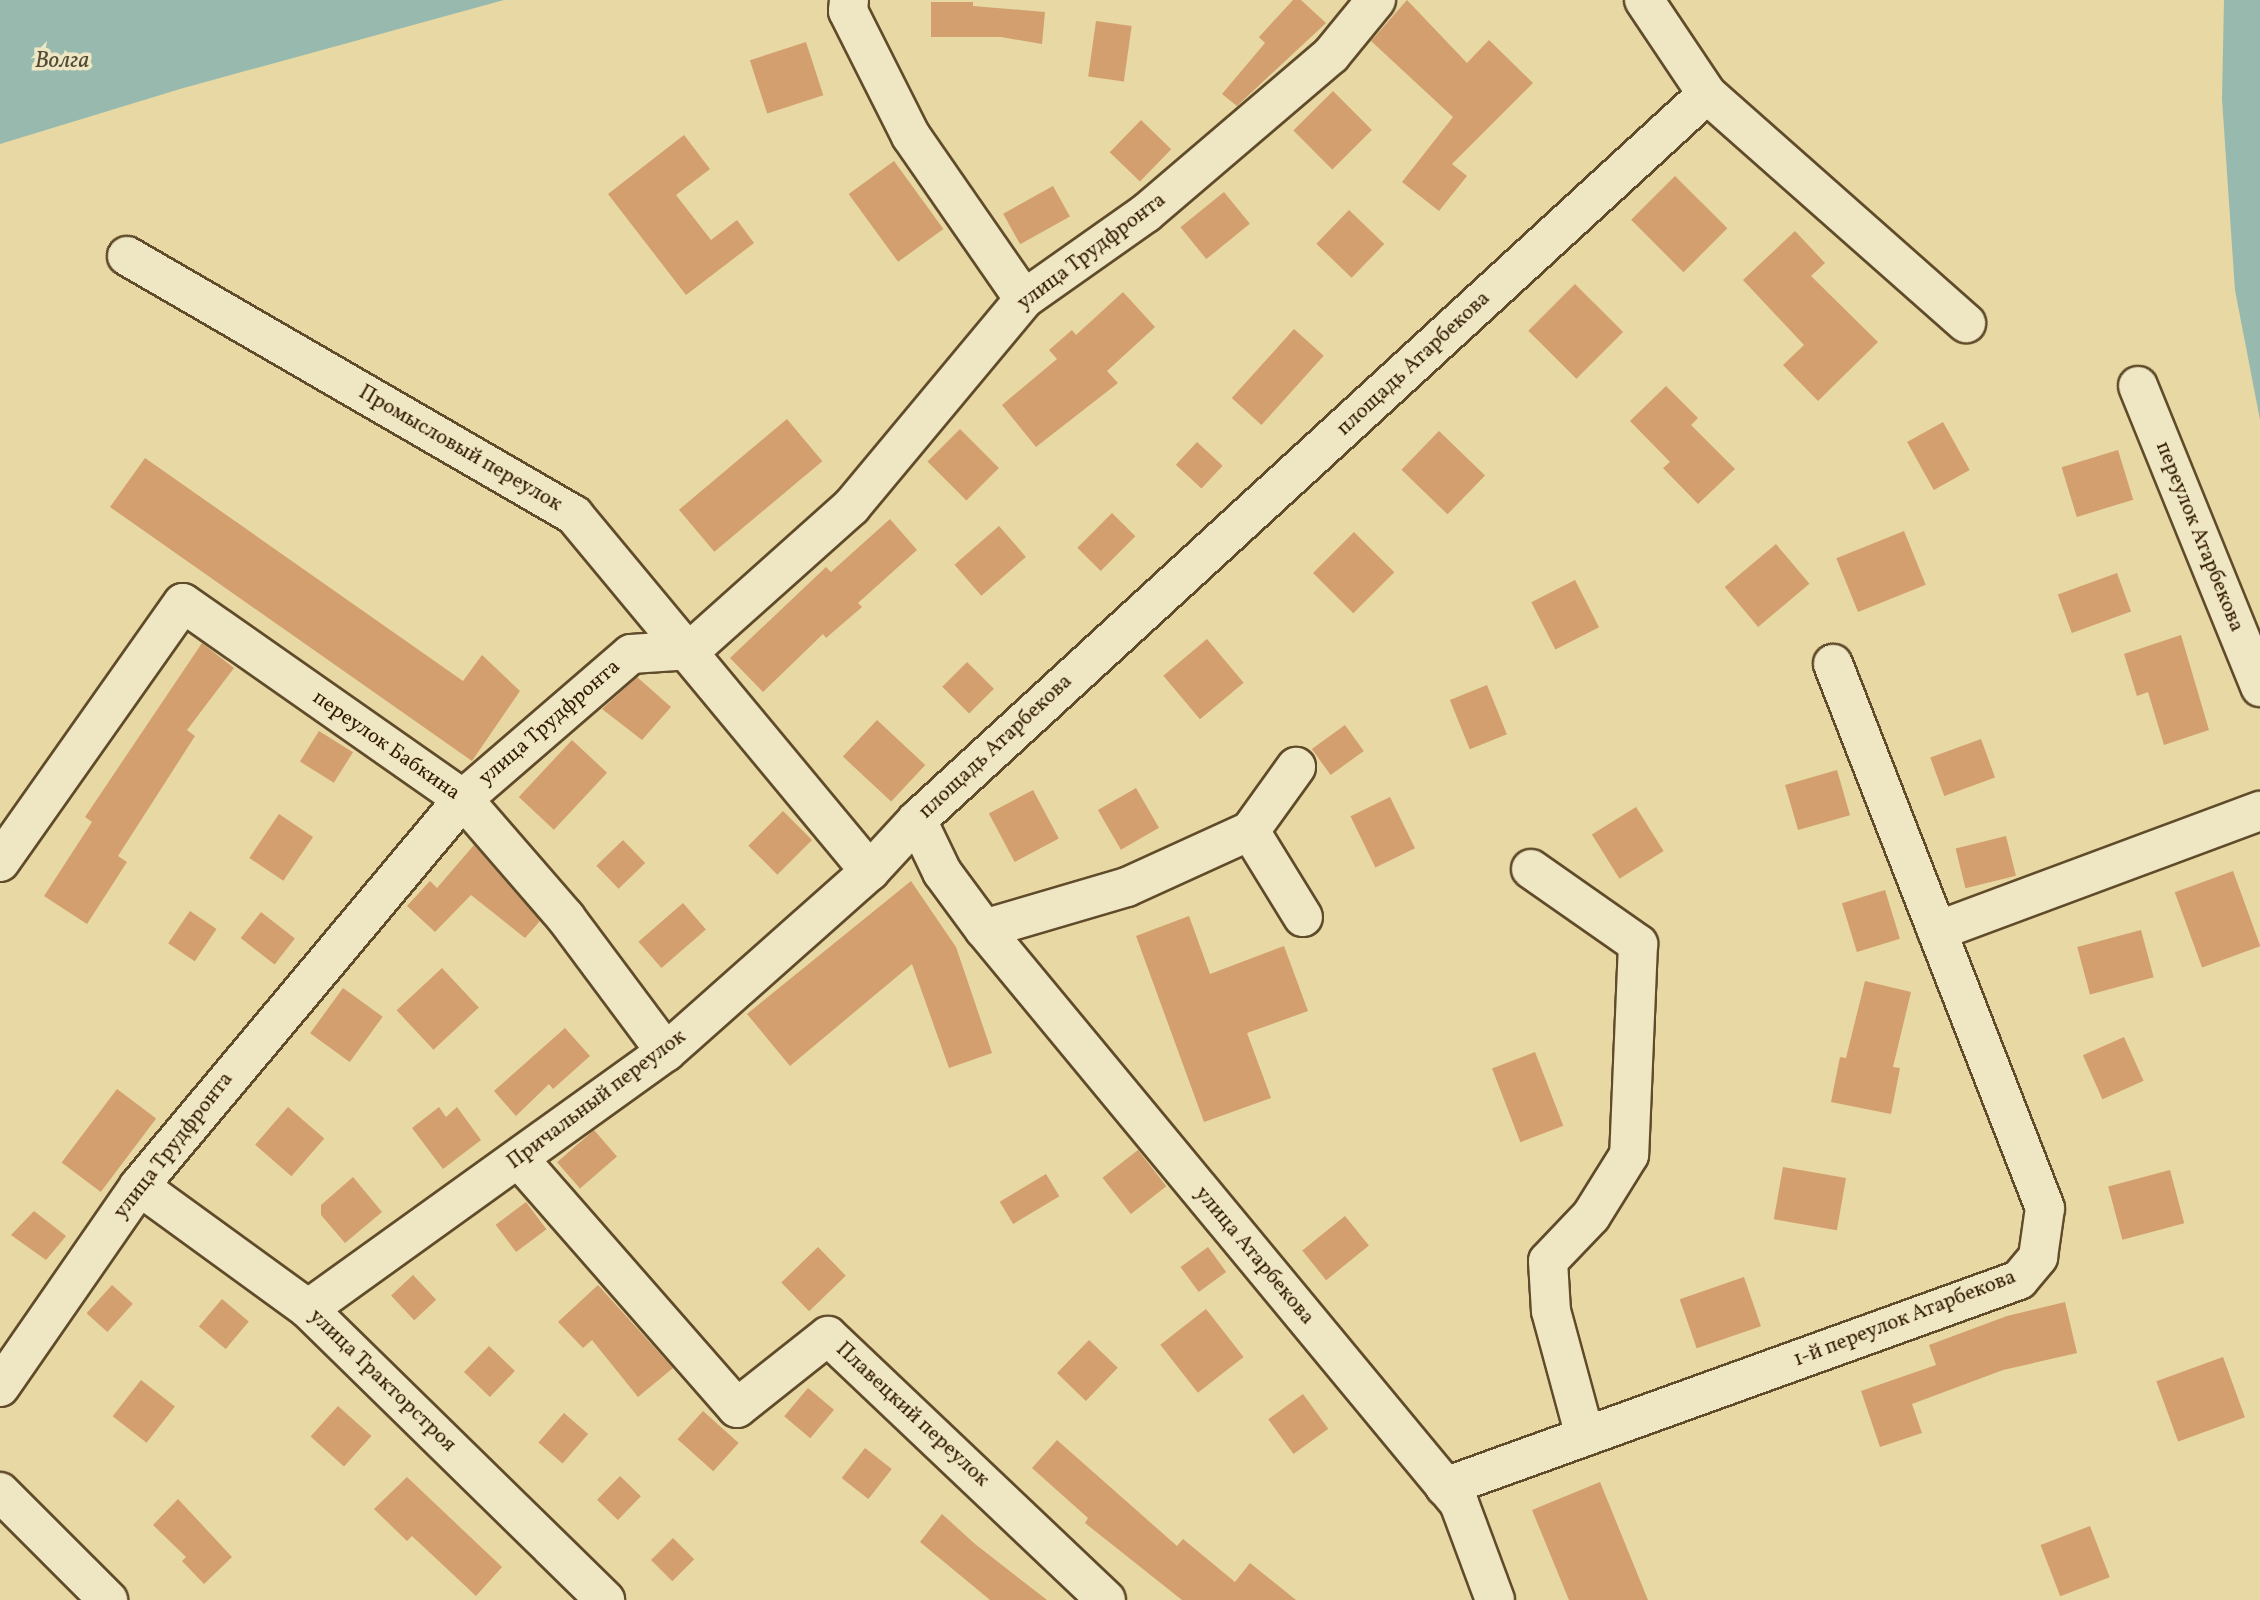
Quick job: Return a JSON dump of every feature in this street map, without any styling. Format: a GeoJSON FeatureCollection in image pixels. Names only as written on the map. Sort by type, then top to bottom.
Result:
{"type":"FeatureCollection","features":[{"type":"Feature","properties":{"kind":"street"},"geometry":{"type":"LineString","coordinates":[[849,0],[848,11],[911,136],[1024,299]]}},
{"type":"Feature","properties":{"kind":"street","name":"улица Трудфронта"},"geometry":{"type":"LineString","coordinates":[[0,1387],[139,1186],[463,799],[631,654],[691,650],[851,506],[1024,299],[1146,213],[1331,54],[1376,0]]}},
{"type":"Feature","properties":{"kind":"street"},"geometry":{"type":"LineString","coordinates":[[1644,0],[1707,94],[1966,323]]}},
{"type":"Feature","properties":{"kind":"street","name":"площадь Атарбекова"},"geometry":{"type":"LineString","coordinates":[[870,870],[917,820],[1707,94]]}},
{"type":"Feature","properties":{"kind":"street","name":"Промысловый переулок"},"geometry":{"type":"LineString","coordinates":[[127,256],[574,514],[691,650],[870,870]]}},
{"type":"Feature","properties":{"kind":"street","name":"переулок Атарбекова"},"geometry":{"type":"LineString","coordinates":[[2138,386],[2260,687]]}},
{"type":"Feature","properties":{"kind":"street","name":"переулок Бабкина"},"geometry":{"type":"LineString","coordinates":[[0,862],[183,603],[463,799],[566,918],[666,1052]]}},
{"type":"Feature","properties":{"kind":"street","name":"1-й переулок Атарбекова"},"geometry":{"type":"LineString","coordinates":[[1445,1487],[2019,1280],[2038,1257],[2045,1208],[1833,664]]}},
{"type":"Feature","properties":{"kind":"street"},"geometry":{"type":"LineString","coordinates":[[984,929],[1126,887],[1250,831],[1296,767]]}},
{"type":"Feature","properties":{"kind":"street"},"geometry":{"type":"LineString","coordinates":[[1937,931],[2260,811]]}},
{"type":"Feature","properties":{"kind":"street","name":"улица Атарбекова"},"geometry":{"type":"LineString","coordinates":[[917,820],[942,872],[984,929],[1459,1503],[1495,1600]]}},
{"type":"Feature","properties":{"kind":"street"},"geometry":{"type":"LineString","coordinates":[[1250,831],[1303,917]]}},
{"type":"Feature","properties":{"kind":"street"},"geometry":{"type":"LineString","coordinates":[[1531,869],[1638,944],[1629,1156],[1591,1216],[1548,1261],[1551,1311],[1585,1436]]}},
{"type":"Feature","properties":{"kind":"street","name":"Причальный переулок"},"geometry":{"type":"LineString","coordinates":[[309,1309],[666,1052],[870,870]]}},
{"type":"Feature","properties":{"kind":"street","name":"Плавецкий переулок"},"geometry":{"type":"LineString","coordinates":[[519,1159],[737,1408],[828,1336],[1106,1600]]}},
{"type":"Feature","properties":{"kind":"street","name":"улица Тракторстроя"},"geometry":{"type":"LineString","coordinates":[[139,1186],[309,1309],[605,1600]]}},
{"type":"Feature","properties":{"kind":"street"},"geometry":{"type":"LineString","coordinates":[[0,1492],[108,1600]]}},
{"type":"Feature","properties":{"kind":"water","name":"Волга"},"geometry":{"type":"Polygon","coordinates":[[[0,0],[504,0],[180,89],[0,144],[0,0]]]}},
{"type":"Feature","properties":{"kind":"water"},"geometry":{"type":"Polygon","coordinates":[[[2224,0],[2260,0],[2260,420],[2235,290],[2222,99],[2224,0]]]}},
{"type":"Feature","properties":{"kind":"building"},"geometry":{"type":"Polygon","coordinates":[[[1293,0],[1301,0],[1326,23],[1237,106],[1222,94],[1265,43],[1259,37],[1293,0]]]}},
{"type":"Feature","properties":{"kind":"building"},"geometry":{"type":"Polygon","coordinates":[[[1407,0],[1467,63],[1489,40],[1533,83],[1452,164],[1467,176],[1439,211],[1402,182],[1453,117],[1371,41],[1407,0]]]}},
{"type":"Feature","properties":{"kind":"building"},"geometry":{"type":"Polygon","coordinates":[[[931,2],[973,2],[973,6],[1045,12],[1042,44],[1001,37],[931,37],[931,2]]]}},
{"type":"Feature","properties":{"kind":"building"},"geometry":{"type":"Polygon","coordinates":[[[1096,21],[1132,26],[1124,81],[1088,76],[1096,21]]]}},
{"type":"Feature","properties":{"kind":"building"},"geometry":{"type":"Polygon","coordinates":[[[806,42],[823,95],[767,113],[750,60],[806,42]]]}},
{"type":"Feature","properties":{"kind":"building"},"geometry":{"type":"Polygon","coordinates":[[[1333,91],[1372,130],[1332,169],[1293,131],[1333,91]]]}},
{"type":"Feature","properties":{"kind":"building"},"geometry":{"type":"Polygon","coordinates":[[[1141,120],[1171,149],[1140,182],[1110,152],[1141,120]]]}},
{"type":"Feature","properties":{"kind":"building"},"geometry":{"type":"Polygon","coordinates":[[[684,135],[710,169],[676,195],[711,240],[737,220],[754,243],[686,295],[608,194],[684,135]]]}},
{"type":"Feature","properties":{"kind":"building"},"geometry":{"type":"Polygon","coordinates":[[[894,161],[943,229],[898,262],[849,194],[894,161]]]}},
{"type":"Feature","properties":{"kind":"building"},"geometry":{"type":"Polygon","coordinates":[[[1675,176],[1727,228],[1683,272],[1631,220],[1675,176]]]}},
{"type":"Feature","properties":{"kind":"building"},"geometry":{"type":"Polygon","coordinates":[[[1053,186],[1070,217],[1020,244],[1003,214],[1053,186]]]}},
{"type":"Feature","properties":{"kind":"building"},"geometry":{"type":"Polygon","coordinates":[[[1224,192],[1250,224],[1206,259],[1180,227],[1224,192]]]}},
{"type":"Feature","properties":{"kind":"building"},"geometry":{"type":"Polygon","coordinates":[[[1349,210],[1384,244],[1352,278],[1316,244],[1349,210]]]}},
{"type":"Feature","properties":{"kind":"building"},"geometry":{"type":"Polygon","coordinates":[[[1795,231],[1825,263],[1811,276],[1878,342],[1818,401],[1783,365],[1804,345],[1743,280],[1795,231]]]}},
{"type":"Feature","properties":{"kind":"building"},"geometry":{"type":"Polygon","coordinates":[[[1575,284],[1623,332],[1576,379],[1528,331],[1575,284]]]}},
{"type":"Feature","properties":{"kind":"building"},"geometry":{"type":"Polygon","coordinates":[[[1123,292],[1155,327],[1107,371],[1118,383],[1036,447],[1002,405],[1057,359],[1049,350],[1072,330],[1076,335],[1123,292]]]}},
{"type":"Feature","properties":{"kind":"building"},"geometry":{"type":"Polygon","coordinates":[[[1294,329],[1324,356],[1261,425],[1232,398],[1294,329]]]}},
{"type":"Feature","properties":{"kind":"building"},"geometry":{"type":"Polygon","coordinates":[[[1666,386],[1698,418],[1691,425],[1735,469],[1698,504],[1663,468],[1670,462],[1630,421],[1666,386]]]}},
{"type":"Feature","properties":{"kind":"building"},"geometry":{"type":"Polygon","coordinates":[[[787,419],[822,461],[714,552],[679,510],[787,419]]]}},
{"type":"Feature","properties":{"kind":"building"},"geometry":{"type":"Polygon","coordinates":[[[1943,422],[1970,470],[1934,490],[1907,442],[1943,422]]]}},
{"type":"Feature","properties":{"kind":"building"},"geometry":{"type":"Polygon","coordinates":[[[960,429],[999,468],[966,500],[927,462],[960,429]]]}},
{"type":"Feature","properties":{"kind":"building"},"geometry":{"type":"Polygon","coordinates":[[[1439,431],[1485,475],[1448,514],[1401,470],[1439,431]]]}},
{"type":"Feature","properties":{"kind":"building"},"geometry":{"type":"Polygon","coordinates":[[[1197,442],[1223,466],[1201,489],[1176,465],[1197,442]]]}},
{"type":"Feature","properties":{"kind":"building"},"geometry":{"type":"Polygon","coordinates":[[[2118,450],[2133,500],[2077,517],[2062,467],[2118,450]]]}},
{"type":"Feature","properties":{"kind":"building"},"geometry":{"type":"Polygon","coordinates":[[[145,458],[463,681],[482,655],[520,691],[472,761],[110,507],[145,458]]]}},
{"type":"Feature","properties":{"kind":"building"},"geometry":{"type":"Polygon","coordinates":[[[1112,513],[1135,536],[1101,571],[1077,548],[1112,513]]]}},
{"type":"Feature","properties":{"kind":"building"},"geometry":{"type":"Polygon","coordinates":[[[890,519],[917,550],[858,603],[862,607],[826,638],[823,634],[763,692],[730,658],[826,567],[831,572],[890,519]]]}},
{"type":"Feature","properties":{"kind":"building"},"geometry":{"type":"Polygon","coordinates":[[[999,526],[1026,557],[981,596],[954,565],[999,526]]]}},
{"type":"Feature","properties":{"kind":"building"},"geometry":{"type":"Polygon","coordinates":[[[1904,531],[1926,585],[1858,612],[1836,558],[1904,531]]]}},
{"type":"Feature","properties":{"kind":"building"},"geometry":{"type":"Polygon","coordinates":[[[1354,532],[1394,572],[1353,613],[1313,573],[1354,532]]]}},
{"type":"Feature","properties":{"kind":"building"},"geometry":{"type":"Polygon","coordinates":[[[1776,544],[1809,584],[1758,627],[1725,587],[1776,544]]]}},
{"type":"Feature","properties":{"kind":"building"},"geometry":{"type":"Polygon","coordinates":[[[2117,573],[2131,612],[2072,633],[2058,595],[2117,573]]]}},
{"type":"Feature","properties":{"kind":"building"},"geometry":{"type":"Polygon","coordinates":[[[1575,580],[1599,627],[1555,649],[1531,602],[1575,580]]]}},
{"type":"Feature","properties":{"kind":"building"},"geometry":{"type":"Polygon","coordinates":[[[2181,635],[2209,730],[2164,745],[2148,692],[2137,696],[2124,654],[2181,635]]]}},
{"type":"Feature","properties":{"kind":"building"},"geometry":{"type":"Polygon","coordinates":[[[1207,639],[1244,683],[1200,719],[1163,676],[1207,639]]]}},
{"type":"Feature","properties":{"kind":"building"},"geometry":{"type":"Polygon","coordinates":[[[202,643],[234,668],[187,730],[195,736],[118,856],[127,862],[87,924],[44,896],[92,822],[85,817],[202,643]]]}},
{"type":"Feature","properties":{"kind":"building"},"geometry":{"type":"Polygon","coordinates":[[[967,662],[994,689],[969,714],[942,687],[967,662]]]}},
{"type":"Feature","properties":{"kind":"building"},"geometry":{"type":"Polygon","coordinates":[[[637,677],[671,707],[642,740],[602,709],[637,677]]]}},
{"type":"Feature","properties":{"kind":"building"},"geometry":{"type":"Polygon","coordinates":[[[1487,685],[1507,734],[1470,749],[1450,700],[1487,685]]]}},
{"type":"Feature","properties":{"kind":"building"},"geometry":{"type":"Polygon","coordinates":[[[877,720],[925,765],[891,802],[843,757],[877,720]]]}},
{"type":"Feature","properties":{"kind":"building"},"geometry":{"type":"Polygon","coordinates":[[[1345,725],[1364,751],[1331,775],[1312,749],[1345,725]]]}},
{"type":"Feature","properties":{"kind":"building"},"geometry":{"type":"Polygon","coordinates":[[[319,731],[353,752],[334,783],[300,762],[319,731]]]}},
{"type":"Feature","properties":{"kind":"building"},"geometry":{"type":"Polygon","coordinates":[[[1981,739],[1995,778],[1944,796],[1930,757],[1981,739]]]}},
{"type":"Feature","properties":{"kind":"building"},"geometry":{"type":"Polygon","coordinates":[[[572,740],[607,773],[554,830],[519,797],[572,740]]]}},
{"type":"Feature","properties":{"kind":"building"},"geometry":{"type":"Polygon","coordinates":[[[1837,770],[1850,815],[1798,830],[1785,785],[1837,770]]]}},
{"type":"Feature","properties":{"kind":"building"},"geometry":{"type":"Polygon","coordinates":[[[1136,788],[1159,828],[1121,850],[1098,810],[1136,788]]]}},
{"type":"Feature","properties":{"kind":"building"},"geometry":{"type":"Polygon","coordinates":[[[1033,790],[1059,839],[1015,862],[989,813],[1033,790]]]}},
{"type":"Feature","properties":{"kind":"building"},"geometry":{"type":"Polygon","coordinates":[[[1390,797],[1415,848],[1375,868],[1350,816],[1390,797]]]}},
{"type":"Feature","properties":{"kind":"building"},"geometry":{"type":"Polygon","coordinates":[[[1636,807],[1664,851],[1619,879],[1592,835],[1636,807]]]}},
{"type":"Feature","properties":{"kind":"building"},"geometry":{"type":"Polygon","coordinates":[[[783,811],[812,840],[777,875],[748,846],[783,811]]]}},
{"type":"Feature","properties":{"kind":"building"},"geometry":{"type":"Polygon","coordinates":[[[279,814],[313,837],[283,881],[249,858],[279,814]]]}},
{"type":"Feature","properties":{"kind":"building"},"geometry":{"type":"Polygon","coordinates":[[[2006,836],[2016,876],[1965,888],[1956,849],[2006,836]]]}},
{"type":"Feature","properties":{"kind":"building"},"geometry":{"type":"Polygon","coordinates":[[[623,840],[645,863],[619,889],[596,866],[623,840]]]}},
{"type":"Feature","properties":{"kind":"building"},"geometry":{"type":"Polygon","coordinates":[[[474,845],[540,921],[525,938],[471,895],[435,932],[407,906],[430,881],[437,888],[474,845]]]}},
{"type":"Feature","properties":{"kind":"building"},"geometry":{"type":"Polygon","coordinates":[[[2233,871],[2260,946],[2202,967],[2175,892],[2233,871]]]}},
{"type":"Feature","properties":{"kind":"building"},"geometry":{"type":"Polygon","coordinates":[[[911,881],[956,947],[992,1053],[949,1068],[912,964],[790,1066],[747,1014],[911,881]]]}},
{"type":"Feature","properties":{"kind":"building"},"geometry":{"type":"Polygon","coordinates":[[[1885,890],[1900,939],[1857,952],[1842,903],[1885,890]]]}},
{"type":"Feature","properties":{"kind":"building"},"geometry":{"type":"Polygon","coordinates":[[[683,903],[706,929],[661,968],[638,942],[683,903]]]}},
{"type":"Feature","properties":{"kind":"building"},"geometry":{"type":"Polygon","coordinates":[[[190,911],[217,929],[195,961],[168,943],[190,911]]]}},
{"type":"Feature","properties":{"kind":"building"},"geometry":{"type":"Polygon","coordinates":[[[261,912],[295,938],[275,964],[241,938],[261,912]]]}},
{"type":"Feature","properties":{"kind":"building"},"geometry":{"type":"Polygon","coordinates":[[[1189,916],[1210,974],[1284,946],[1308,1011],[1247,1033],[1271,1098],[1204,1122],[1136,936],[1189,916]]]}},
{"type":"Feature","properties":{"kind":"building"},"geometry":{"type":"Polygon","coordinates":[[[2141,930],[2154,977],[2090,994],[2077,947],[2141,930]]]}},
{"type":"Feature","properties":{"kind":"building"},"geometry":{"type":"Polygon","coordinates":[[[442,968],[479,1007],[433,1050],[397,1010],[442,968]]]}},
{"type":"Feature","properties":{"kind":"building"},"geometry":{"type":"Polygon","coordinates":[[[1865,981],[1911,992],[1893,1067],[1900,1068],[1891,1114],[1831,1102],[1840,1057],[1846,1058],[1865,981]]]}},
{"type":"Feature","properties":{"kind":"building"},"geometry":{"type":"Polygon","coordinates":[[[343,988],[383,1017],[350,1062],[310,1033],[343,988]]]}},
{"type":"Feature","properties":{"kind":"building"},"geometry":{"type":"Polygon","coordinates":[[[565,1028],[590,1056],[553,1089],[549,1084],[516,1116],[494,1091],[565,1028]]]}},
{"type":"Feature","properties":{"kind":"building"},"geometry":{"type":"Polygon","coordinates":[[[2124,1037],[2144,1081],[2102,1099],[2083,1055],[2124,1037]]]}},
{"type":"Feature","properties":{"kind":"building"},"geometry":{"type":"Polygon","coordinates":[[[1535,1052],[1563,1126],[1520,1142],[1492,1068],[1535,1052]]]}},
{"type":"Feature","properties":{"kind":"building"},"geometry":{"type":"Polygon","coordinates":[[[117,1089],[156,1118],[101,1192],[62,1162],[117,1089]]]}},
{"type":"Feature","properties":{"kind":"building"},"geometry":{"type":"Polygon","coordinates":[[[288,1107],[324,1138],[291,1176],[255,1145],[288,1107]]]}},
{"type":"Feature","properties":{"kind":"building"},"geometry":{"type":"Polygon","coordinates":[[[439,1107],[446,1117],[457,1107],[481,1140],[443,1169],[412,1128],[439,1107]]]}},
{"type":"Feature","properties":{"kind":"building"},"geometry":{"type":"Polygon","coordinates":[[[594,1130],[617,1156],[580,1189],[557,1162],[594,1130]]]}},
{"type":"Feature","properties":{"kind":"building"},"geometry":{"type":"Polygon","coordinates":[[[1138,1150],[1166,1186],[1131,1214],[1103,1178],[1138,1150]]]}},
{"type":"Feature","properties":{"kind":"building"},"geometry":{"type":"Polygon","coordinates":[[[1783,1167],[1846,1178],[1837,1230],[1774,1219],[1783,1167]]]}},
{"type":"Feature","properties":{"kind":"building"},"geometry":{"type":"Polygon","coordinates":[[[2170,1170],[2184,1223],[2122,1240],[2108,1187],[2170,1170]]]}},
{"type":"Feature","properties":{"kind":"building"},"geometry":{"type":"Polygon","coordinates":[[[1046,1174],[1059,1196],[1013,1224],[1000,1202],[1046,1174]]]}},
{"type":"Feature","properties":{"kind":"building"},"geometry":{"type":"Polygon","coordinates":[[[353,1177],[382,1212],[345,1243],[321,1215],[321,1205],[353,1177]]]}},
{"type":"Feature","properties":{"kind":"building"},"geometry":{"type":"Polygon","coordinates":[[[526,1202],[546,1229],[516,1252],[496,1225],[526,1202]]]}},
{"type":"Feature","properties":{"kind":"building"},"geometry":{"type":"Polygon","coordinates":[[[34,1211],[66,1236],[46,1260],[11,1235],[34,1211]]]}},
{"type":"Feature","properties":{"kind":"building"},"geometry":{"type":"Polygon","coordinates":[[[1345,1216],[1369,1246],[1326,1280],[1302,1251],[1345,1216]]]}},
{"type":"Feature","properties":{"kind":"building"},"geometry":{"type":"Polygon","coordinates":[[[818,1247],[846,1276],[809,1311],[781,1282],[818,1247]]]}},
{"type":"Feature","properties":{"kind":"building"},"geometry":{"type":"Polygon","coordinates":[[[1208,1247],[1226,1272],[1199,1292],[1180,1267],[1208,1247]]]}},
{"type":"Feature","properties":{"kind":"building"},"geometry":{"type":"Polygon","coordinates":[[[413,1275],[436,1300],[414,1320],[391,1295],[413,1275]]]}},
{"type":"Feature","properties":{"kind":"building"},"geometry":{"type":"Polygon","coordinates":[[[1744,1277],[1761,1326],[1697,1348],[1680,1299],[1744,1277]]]}},
{"type":"Feature","properties":{"kind":"building"},"geometry":{"type":"Polygon","coordinates":[[[112,1285],[133,1304],[107,1332],[87,1313],[112,1285]]]}},
{"type":"Feature","properties":{"kind":"building"},"geometry":{"type":"Polygon","coordinates":[[[598,1285],[673,1368],[638,1397],[592,1340],[583,1348],[558,1322],[598,1285]]]}},
{"type":"Feature","properties":{"kind":"building"},"geometry":{"type":"Polygon","coordinates":[[[222,1299],[249,1321],[226,1349],[199,1327],[222,1299]]]}},
{"type":"Feature","properties":{"kind":"building"},"geometry":{"type":"Polygon","coordinates":[[[2065,1302],[2077,1353],[2003,1370],[1912,1404],[1922,1433],[1880,1447],[1861,1391],[1936,1365],[1929,1345],[2007,1316],[2065,1302]]]}},
{"type":"Feature","properties":{"kind":"building"},"geometry":{"type":"Polygon","coordinates":[[[1206,1309],[1244,1357],[1198,1393],[1160,1345],[1206,1309]]]}},
{"type":"Feature","properties":{"kind":"building"},"geometry":{"type":"Polygon","coordinates":[[[1089,1340],[1118,1368],[1086,1401],[1057,1373],[1089,1340]]]}},
{"type":"Feature","properties":{"kind":"building"},"geometry":{"type":"Polygon","coordinates":[[[489,1346],[515,1371],[490,1397],[464,1372],[489,1346]]]}},
{"type":"Feature","properties":{"kind":"building"},"geometry":{"type":"Polygon","coordinates":[[[2223,1357],[2245,1417],[2178,1441],[2156,1381],[2223,1357]]]}},
{"type":"Feature","properties":{"kind":"building"},"geometry":{"type":"Polygon","coordinates":[[[141,1380],[175,1406],[147,1443],[113,1416],[141,1380]]]}},
{"type":"Feature","properties":{"kind":"building"},"geometry":{"type":"Polygon","coordinates":[[[808,1388],[834,1410],[810,1438],[784,1416],[808,1388]]]}},
{"type":"Feature","properties":{"kind":"building"},"geometry":{"type":"Polygon","coordinates":[[[1303,1394],[1328,1429],[1293,1454],[1268,1419],[1303,1394]]]}},
{"type":"Feature","properties":{"kind":"building"},"geometry":{"type":"Polygon","coordinates":[[[338,1406],[371,1436],[344,1467],[311,1436],[338,1406]]]}},
{"type":"Feature","properties":{"kind":"building"},"geometry":{"type":"Polygon","coordinates":[[[703,1411],[739,1443],[713,1471],[678,1439],[703,1411]]]}},
{"type":"Feature","properties":{"kind":"building"},"geometry":{"type":"Polygon","coordinates":[[[564,1413],[588,1434],[563,1463],[538,1442],[564,1413]]]}},
{"type":"Feature","properties":{"kind":"building"},"geometry":{"type":"Polygon","coordinates":[[[1057,1440],[1177,1546],[1183,1539],[1235,1582],[1250,1563],[1296,1600],[1182,1600],[1085,1523],[1088,1518],[1032,1468],[1057,1440]]]}},
{"type":"Feature","properties":{"kind":"building"},"geometry":{"type":"Polygon","coordinates":[[[865,1448],[892,1469],[868,1499],[842,1478],[865,1448]]]}},
{"type":"Feature","properties":{"kind":"building"},"geometry":{"type":"Polygon","coordinates":[[[620,1476],[641,1496],[618,1520],[597,1500],[620,1476]]]}},
{"type":"Feature","properties":{"kind":"building"},"geometry":{"type":"Polygon","coordinates":[[[407,1477],[502,1567],[476,1596],[412,1536],[407,1541],[374,1509],[407,1477]]]}},
{"type":"Feature","properties":{"kind":"building"},"geometry":{"type":"Polygon","coordinates":[[[1600,1482],[1648,1600],[1569,1600],[1532,1510],[1600,1482]]]}},
{"type":"Feature","properties":{"kind":"building"},"geometry":{"type":"Polygon","coordinates":[[[178,1499],[232,1557],[204,1584],[182,1561],[186,1557],[153,1525],[178,1499]]]}},
{"type":"Feature","properties":{"kind":"building"},"geometry":{"type":"Polygon","coordinates":[[[942,1514],[975,1544],[1047,1600],[990,1600],[920,1542],[942,1514]]]}},
{"type":"Feature","properties":{"kind":"building"},"geometry":{"type":"Polygon","coordinates":[[[2090,1526],[2110,1577],[2060,1596],[2041,1545],[2090,1526]]]}},
{"type":"Feature","properties":{"kind":"building"},"geometry":{"type":"Polygon","coordinates":[[[673,1538],[694,1559],[672,1581],[651,1560],[673,1538]]]}}]}
